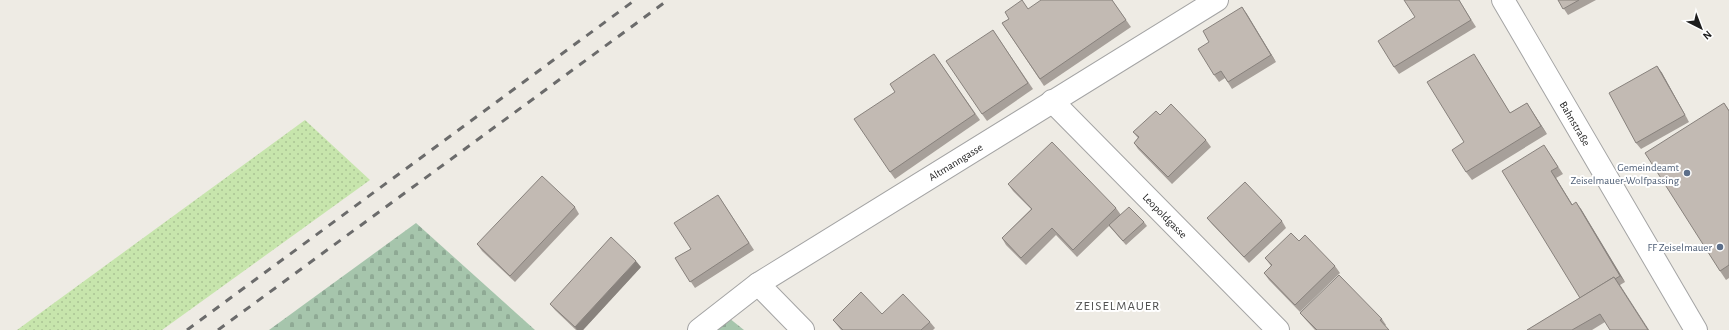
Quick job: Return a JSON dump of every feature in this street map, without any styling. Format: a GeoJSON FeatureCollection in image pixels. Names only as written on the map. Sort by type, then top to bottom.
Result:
{"type":"FeatureCollection","features":[{"type":"Feature","properties":{"kind":"street","name":"Altmanngasse"},"geometry":{"type":"LineString","coordinates":[[699,330],[758,284],[1217,0]]}},
{"type":"Feature","properties":{"kind":"street","name":"Bahnstraße"},"geometry":{"type":"LineString","coordinates":[[1503,0],[1696,330]]}},
{"type":"Feature","properties":{"kind":"street","name":"Leopoldgasse"},"geometry":{"type":"LineString","coordinates":[[1052,101],[1278,330]]}},
{"type":"Feature","properties":{"kind":"street"},"geometry":{"type":"LineString","coordinates":[[758,284],[803,330]]}},
{"type":"Feature","properties":{"kind":"green space"},"geometry":{"type":"Polygon","coordinates":[[[305,120],[370,180],[162,330],[17,330],[305,120]]]}},
{"type":"Feature","properties":{"kind":"green space"},"geometry":{"type":"Polygon","coordinates":[[[416,223],[535,330],[269,330],[416,223]]]}},
{"type":"Feature","properties":{"kind":"green space"},"geometry":{"type":"Polygon","coordinates":[[[729,318],[744,330],[716,330],[729,318]]]}},
{"type":"Feature","properties":{"kind":"building"},"geometry":{"type":"Polygon","coordinates":[[[1022,0],[1028,9],[1041,0],[1112,0],[1126,20],[1040,79],[1002,23],[1009,19],[1005,12],[1022,0]]]}},
{"type":"Feature","properties":{"kind":"building"},"geometry":{"type":"Polygon","coordinates":[[[1404,0],[1459,0],[1471,20],[1394,67],[1378,41],[1415,17],[1404,0]]]}},
{"type":"Feature","properties":{"kind":"building"},"geometry":{"type":"Polygon","coordinates":[[[1558,0],[1579,0],[1563,9],[1558,0]]]}},
{"type":"Feature","properties":{"kind":"building"},"geometry":{"type":"Polygon","coordinates":[[[1242,7],[1271,55],[1228,82],[1221,71],[1214,75],[1198,49],[1209,42],[1203,31],[1242,7]]]}},
{"type":"Feature","properties":{"kind":"building"},"geometry":{"type":"Polygon","coordinates":[[[993,30],[1028,83],[982,114],[946,61],[993,30]]]}},
{"type":"Feature","properties":{"kind":"building"},"geometry":{"type":"Polygon","coordinates":[[[934,54],[975,114],[890,172],[854,119],[895,92],[890,84],[934,54]]]}},
{"type":"Feature","properties":{"kind":"building"},"geometry":{"type":"Polygon","coordinates":[[[1474,54],[1510,113],[1527,103],[1541,126],[1466,172],[1452,150],[1464,142],[1427,82],[1474,54]]]}},
{"type":"Feature","properties":{"kind":"building"},"geometry":{"type":"Polygon","coordinates":[[[1657,66],[1685,115],[1636,143],[1609,93],[1657,66]]]}},
{"type":"Feature","properties":{"kind":"building"},"geometry":{"type":"Polygon","coordinates":[[[1724,103],[1729,111],[1729,265],[1720,271],[1645,153],[1724,103]]]}},
{"type":"Feature","properties":{"kind":"building"},"geometry":{"type":"Polygon","coordinates":[[[1171,104],[1206,140],[1168,177],[1134,143],[1139,137],[1133,132],[1156,111],[1160,115],[1171,104]]]}},
{"type":"Feature","properties":{"kind":"building"},"geometry":{"type":"Polygon","coordinates":[[[1052,142],[1116,208],[1073,250],[1052,228],[1021,258],[1002,238],[1032,209],[1008,184],[1052,142]]]}},
{"type":"Feature","properties":{"kind":"building"},"geometry":{"type":"Polygon","coordinates":[[[1544,145],[1558,167],[1551,171],[1572,205],[1576,202],[1620,276],[1615,279],[1614,277],[1580,298],[1502,171],[1544,145]]]}},
{"type":"Feature","properties":{"kind":"building"},"geometry":{"type":"Polygon","coordinates":[[[542,176],[575,207],[510,276],[477,244],[542,176]]]}},
{"type":"Feature","properties":{"kind":"building"},"geometry":{"type":"Polygon","coordinates":[[[1245,182],[1282,221],[1244,257],[1207,218],[1245,182]]]}},
{"type":"Feature","properties":{"kind":"building"},"geometry":{"type":"Polygon","coordinates":[[[718,195],[749,243],[690,282],[675,258],[691,249],[674,223],[718,195]]]}},
{"type":"Feature","properties":{"kind":"building"},"geometry":{"type":"Polygon","coordinates":[[[1129,207],[1144,222],[1123,241],[1109,225],[1129,207]]]}},
{"type":"Feature","properties":{"kind":"building"},"geometry":{"type":"Polygon","coordinates":[[[1291,233],[1299,241],[1305,235],[1335,266],[1295,305],[1264,273],[1272,265],[1265,258],[1291,233]]]}},
{"type":"Feature","properties":{"kind":"building"},"geometry":{"type":"Polygon","coordinates":[[[611,237],[636,261],[575,327],[550,304],[611,237]]]}},
{"type":"Feature","properties":{"kind":"building"},"geometry":{"type":"Polygon","coordinates":[[[1339,275],[1382,319],[1380,320],[1389,330],[1317,330],[1300,313],[1339,275]]]}},
{"type":"Feature","properties":{"kind":"building"},"geometry":{"type":"Polygon","coordinates":[[[1614,277],[1648,330],[1610,330],[1600,314],[1572,330],[1527,330],[1614,277]]]}},
{"type":"Feature","properties":{"kind":"building"},"geometry":{"type":"Polygon","coordinates":[[[861,292],[882,314],[903,294],[930,322],[921,330],[843,330],[833,320],[861,292]]]}},
{"type":"Feature","properties":{"kind":"railway"},"geometry":{"type":"LineString","coordinates":[[187,330],[635,0]]}},
{"type":"Feature","properties":{"kind":"railway"},"geometry":{"type":"LineString","coordinates":[[218,330],[668,0]]}},
{"type":"Feature","properties":{"kind":"place","name":"Gemeindeamt Zeiselmauer-Wolfpassing"},"geometry":{"type":"Point","coordinates":[1687,173]}},
{"type":"Feature","properties":{"kind":"place","name":"FF Zeiselmauer"},"geometry":{"type":"Point","coordinates":[1720,247]}},
{"type":"Feature","properties":{"kind":"district","name":"ZEISELMAUER"},"geometry":{"type":"Point","coordinates":[1118,305]}}]}
